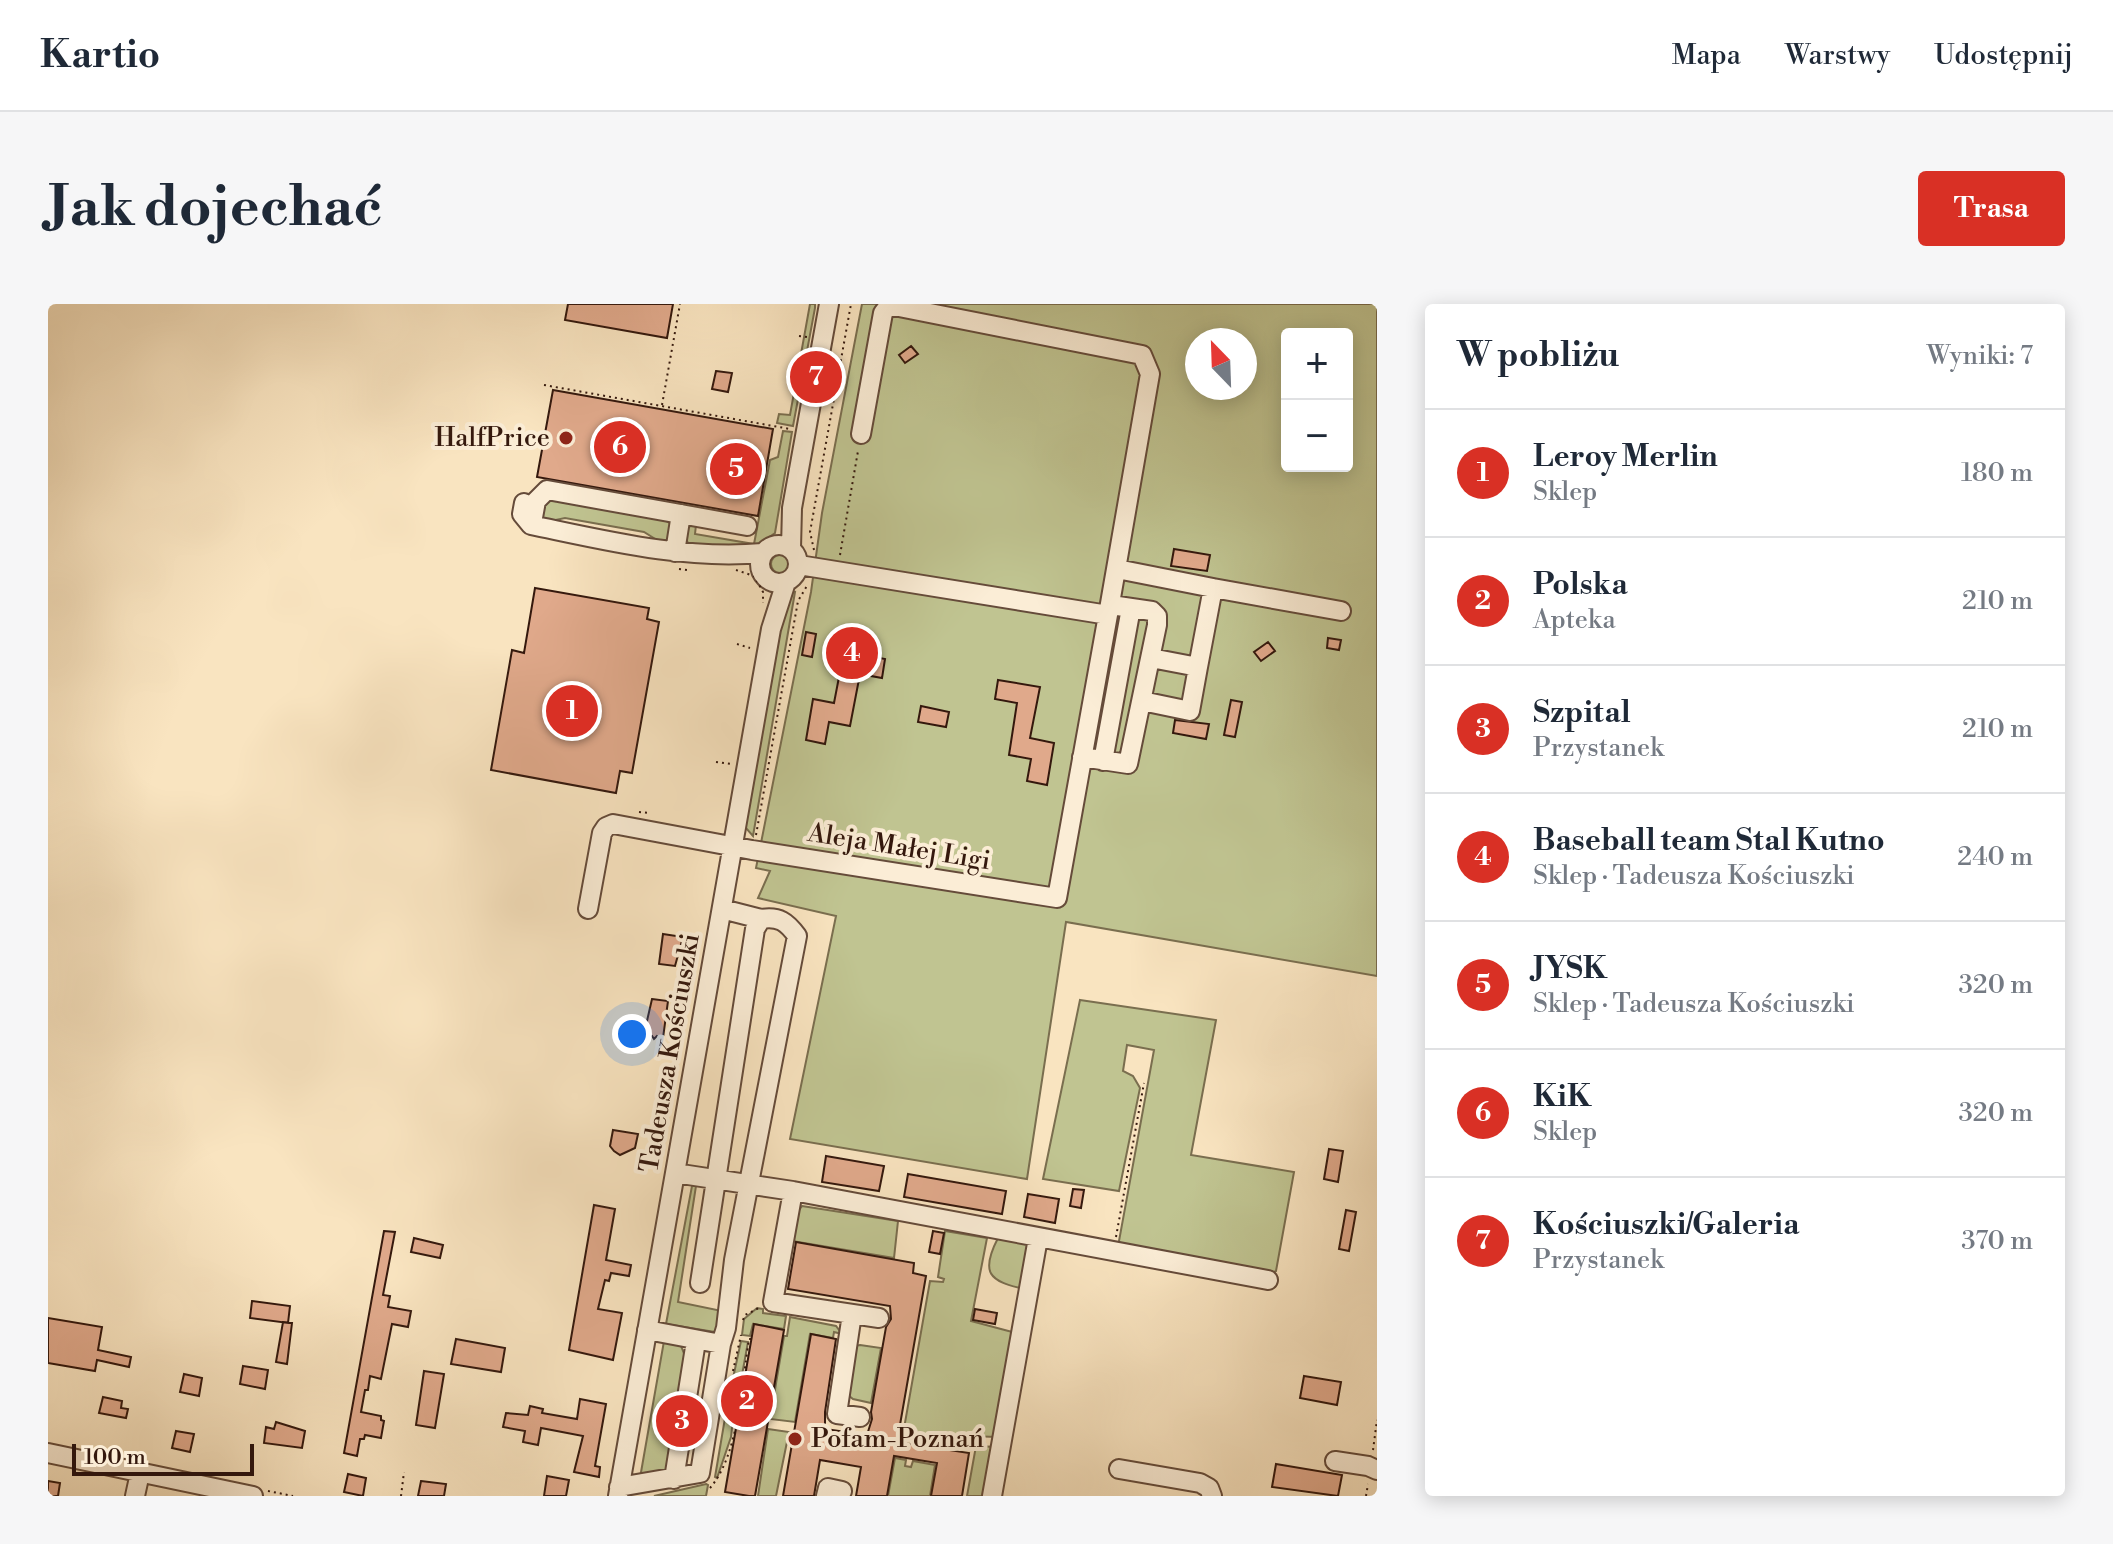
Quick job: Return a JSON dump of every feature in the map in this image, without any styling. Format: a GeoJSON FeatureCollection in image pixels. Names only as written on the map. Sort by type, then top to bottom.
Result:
{"type":"FeatureCollection","features":[{"type":"Feature","properties":{"kind":"street","name":"Tadeusza Kościuszki"},"geometry":{"type":"LineString","coordinates":[[619,1492],[733,847],[768,612],[792,508],[829,304]]}},
{"type":"Feature","properties":{"kind":"street"},"geometry":{"type":"LineString","coordinates":[[524,503],[522,514],[531,525],[625,545],[677,561],[693,559],[777,564],[1110,610],[1131,608],[1152,611],[1157,616],[1151,658],[1128,764],[1082,757],[1110,610],[1150,374],[1142,355],[894,306],[883,313],[861,434]]}},
{"type":"Feature","properties":{"kind":"street"},"geometry":{"type":"LineString","coordinates":[[531,525],[536,501],[547,490],[747,526]]}},
{"type":"Feature","properties":{"kind":"street"},"geometry":{"type":"LineString","coordinates":[[677,561],[681,514]]}},
{"type":"Feature","properties":{"kind":"street"},"geometry":{"type":"LineString","coordinates":[[1117,569],[1341,611]]}},
{"type":"Feature","properties":{"kind":"street"},"geometry":{"type":"LineString","coordinates":[[1142,701],[1190,711],[1213,588]]}},
{"type":"Feature","properties":{"kind":"street"},"geometry":{"type":"LineString","coordinates":[[1103,761],[1131,608]]}},
{"type":"Feature","properties":{"kind":"street"},"geometry":{"type":"LineString","coordinates":[[1151,658],[1198,667]]}},
{"type":"Feature","properties":{"kind":"street","name":"Aleja Małej Ligi"},"geometry":{"type":"LineString","coordinates":[[588,909],[602,833],[609,825],[1057,898],[1082,757]]}},
{"type":"Feature","properties":{"kind":"street"},"geometry":{"type":"LineString","coordinates":[[619,1492],[700,1473],[726,1328],[734,1260],[797,936],[787,922],[722,909]]}},
{"type":"Feature","properties":{"kind":"street"},"geometry":{"type":"LineString","coordinates":[[700,1283],[755,929],[761,919]]}},
{"type":"Feature","properties":{"kind":"street"},"geometry":{"type":"LineString","coordinates":[[675,1173],[993,1227],[1268,1280]]}},
{"type":"Feature","properties":{"kind":"street"},"geometry":{"type":"LineString","coordinates":[[793,1191],[773,1302],[879,1318]]}},
{"type":"Feature","properties":{"kind":"street"},"geometry":{"type":"LineString","coordinates":[[992,1496],[1038,1238]]}},
{"type":"Feature","properties":{"kind":"street"},"geometry":{"type":"LineString","coordinates":[[852,1314],[837,1414],[860,1417]]}},
{"type":"Feature","properties":{"kind":"street"},"geometry":{"type":"LineString","coordinates":[[647,1330],[721,1344]]}},
{"type":"Feature","properties":{"kind":"street"},"geometry":{"type":"LineString","coordinates":[[674,1479],[696,1341]]}},
{"type":"Feature","properties":{"kind":"street"},"geometry":{"type":"LineString","coordinates":[[48,1453],[253,1496]]}},
{"type":"Feature","properties":{"kind":"street"},"geometry":{"type":"LineString","coordinates":[[1335,1461],[1377,1470]]}},
{"type":"Feature","properties":{"kind":"street"},"geometry":{"type":"LineString","coordinates":[[1119,1469],[1200,1483],[1209,1488],[1212,1496]]}},
{"type":"Feature","properties":{"kind":"street"},"geometry":{"type":"LineString","coordinates":[[135,1496],[140,1473]]}},
{"type":"Feature","properties":{"kind":"path"},"geometry":{"type":"LineString","coordinates":[[662,406],[680,304]]}},
{"type":"Feature","properties":{"kind":"path"},"geometry":{"type":"LineString","coordinates":[[676,329],[683,330]]}},
{"type":"Feature","properties":{"kind":"path"},"geometry":{"type":"LineString","coordinates":[[544,385],[795,430]]}},
{"type":"Feature","properties":{"kind":"path"},"geometry":{"type":"LineString","coordinates":[[837,571],[861,434]]}},
{"type":"Feature","properties":{"kind":"path"},"geometry":{"type":"LineString","coordinates":[[677,561],[687,570],[693,559]]}},
{"type":"Feature","properties":{"kind":"path"},"geometry":{"type":"LineString","coordinates":[[734,570],[754,576],[763,592],[768,612]]}},
{"type":"Feature","properties":{"kind":"path"},"geometry":{"type":"LineString","coordinates":[[737,644],[755,649]]}},
{"type":"Feature","properties":{"kind":"path"},"geometry":{"type":"LineString","coordinates":[[743,645],[753,644]]}},
{"type":"Feature","properties":{"kind":"path"},"geometry":{"type":"LineString","coordinates":[[716,762],[736,765]]}},
{"type":"Feature","properties":{"kind":"path"},"geometry":{"type":"LineString","coordinates":[[639,812],[649,813],[649,819]]}},
{"type":"Feature","properties":{"kind":"path"},"geometry":{"type":"LineString","coordinates":[[1113,1250],[1144,1083]]}},
{"type":"Feature","properties":{"kind":"path"},"geometry":{"type":"LineString","coordinates":[[710,1488],[718,1479],[738,1413],[750,1339],[740,1337]]}},
{"type":"Feature","properties":{"kind":"path"},"geometry":{"type":"LineString","coordinates":[[724,1411],[738,1413]]}},
{"type":"Feature","properties":{"kind":"path"},"geometry":{"type":"LineString","coordinates":[[401,1496],[404,1472]]}},
{"type":"Feature","properties":{"kind":"green space"},"geometry":{"type":"Polygon","coordinates":[[[810,304],[815,304],[815,308],[793,426],[777,423],[779,414],[790,415],[810,304]]]}},
{"type":"Feature","properties":{"kind":"green space"},"geometry":{"type":"Polygon","coordinates":[[[862,304],[1377,304],[1377,976],[1066,922],[1027,1179],[790,1139],[836,916],[758,898],[770,871],[756,868],[811,592],[822,513],[862,304]]]}},
{"type":"Feature","properties":{"kind":"green space"},"geometry":{"type":"Polygon","coordinates":[[[783,431],[792,432],[775,533],[756,547],[689,545],[685,537],[687,527],[696,525],[695,534],[754,544],[770,460],[778,457],[783,431]]]}},
{"type":"Feature","properties":{"kind":"green space"},"geometry":{"type":"Polygon","coordinates":[[[552,499],[665,520],[671,524],[670,539],[660,542],[644,532],[565,518],[542,519],[541,507],[552,499]]]}},
{"type":"Feature","properties":{"kind":"green space"},"geometry":{"type":"Polygon","coordinates":[[[780,555],[787,557],[787,571],[780,573],[773,571],[771,564],[773,557],[780,555]]]}},
{"type":"Feature","properties":{"kind":"green space"},"geometry":{"type":"Polygon","coordinates":[[[795,592],[753,836],[745,827],[787,593],[795,592]]]}},
{"type":"Feature","properties":{"kind":"green space"},"geometry":{"type":"Polygon","coordinates":[[[1080,1000],[1216,1020],[1191,1155],[1294,1172],[1276,1271],[1270,1274],[1120,1246],[1154,1050],[1127,1045],[1123,1071],[1133,1076],[1140,1088],[1119,1191],[1043,1179],[1080,1000]]]}},
{"type":"Feature","properties":{"kind":"green space"},"geometry":{"type":"Polygon","coordinates":[[[692,1186],[696,1186],[678,1302],[722,1311],[721,1333],[666,1324],[692,1186]]]}},
{"type":"Feature","properties":{"kind":"green space"},"geometry":{"type":"Polygon","coordinates":[[[802,1206],[898,1221],[894,1258],[792,1241],[797,1213],[802,1206]]]}},
{"type":"Feature","properties":{"kind":"green space"},"geometry":{"type":"Polygon","coordinates":[[[945,1231],[987,1238],[971,1321],[1016,1333],[998,1437],[903,1434],[930,1281],[943,1282],[944,1279],[938,1277],[945,1231]]]}},
{"type":"Feature","properties":{"kind":"green space"},"geometry":{"type":"Polygon","coordinates":[[[998,1238],[1027,1243],[1024,1289],[1003,1283],[991,1274],[990,1260],[998,1238]]]}},
{"type":"Feature","properties":{"kind":"green space"},"geometry":{"type":"Polygon","coordinates":[[[757,1308],[763,1309],[763,1313],[786,1316],[784,1329],[753,1324],[750,1336],[742,1335],[744,1319],[757,1308]]]}},
{"type":"Feature","properties":{"kind":"green space"},"geometry":{"type":"Polygon","coordinates":[[[790,1317],[836,1326],[842,1334],[834,1332],[833,1338],[810,1334],[795,1422],[770,1419],[790,1317]]]}},
{"type":"Feature","properties":{"kind":"green space"},"geometry":{"type":"Polygon","coordinates":[[[664,1341],[681,1346],[685,1356],[670,1464],[666,1471],[640,1478],[664,1341]]]}},
{"type":"Feature","properties":{"kind":"green space"},"geometry":{"type":"Polygon","coordinates":[[[741,1341],[748,1342],[736,1408],[727,1406],[741,1341]]]}},
{"type":"Feature","properties":{"kind":"green space"},"geometry":{"type":"Polygon","coordinates":[[[854,1346],[881,1348],[871,1403],[848,1395],[854,1346]]]}},
{"type":"Feature","properties":{"kind":"green space"},"geometry":{"type":"Polygon","coordinates":[[[725,1418],[733,1419],[731,1437],[717,1478],[715,1477],[725,1418]]]}},
{"type":"Feature","properties":{"kind":"green space"},"geometry":{"type":"Polygon","coordinates":[[[768,1429],[789,1432],[776,1496],[758,1496],[768,1429]]]}},
{"type":"Feature","properties":{"kind":"green space"},"geometry":{"type":"Polygon","coordinates":[[[976,1446],[996,1447],[987,1496],[967,1496],[976,1446]]]}},
{"type":"Feature","properties":{"kind":"green space"},"geometry":{"type":"Polygon","coordinates":[[[895,1458],[906,1460],[905,1466],[911,1467],[913,1461],[935,1465],[930,1496],[888,1496],[895,1458]]]}},
{"type":"Feature","properties":{"kind":"green space"},"geometry":{"type":"Polygon","coordinates":[[[706,1484],[706,1496],[654,1496],[706,1484]]]}},
{"type":"Feature","properties":{"kind":"building"},"geometry":{"type":"Polygon","coordinates":[[[568,304],[673,304],[667,338],[565,320],[568,304]]]}},
{"type":"Feature","properties":{"kind":"building"},"geometry":{"type":"Polygon","coordinates":[[[911,346],[918,354],[905,363],[899,355],[911,346]]]}},
{"type":"Feature","properties":{"kind":"building"},"geometry":{"type":"Polygon","coordinates":[[[716,371],[732,373],[728,392],[712,389],[716,371]]]}},
{"type":"Feature","properties":{"kind":"building"},"geometry":{"type":"Polygon","coordinates":[[[553,390],[773,429],[758,516],[537,477],[553,390]]]}},
{"type":"Feature","properties":{"kind":"building"},"geometry":{"type":"Polygon","coordinates":[[[1174,549],[1210,555],[1207,571],[1171,566],[1174,549]]]}},
{"type":"Feature","properties":{"kind":"building"},"geometry":{"type":"Polygon","coordinates":[[[535,588],[649,608],[647,619],[659,622],[632,773],[620,771],[616,793],[491,770],[512,650],[524,653],[535,588]]]}},
{"type":"Feature","properties":{"kind":"building"},"geometry":{"type":"Polygon","coordinates":[[[806,632],[816,634],[812,657],[802,655],[806,632]]]}},
{"type":"Feature","properties":{"kind":"building"},"geometry":{"type":"Polygon","coordinates":[[[1328,638],[1341,640],[1339,650],[1327,648],[1328,638]]]}},
{"type":"Feature","properties":{"kind":"building"},"geometry":{"type":"Polygon","coordinates":[[[1268,642],[1275,651],[1261,661],[1254,652],[1268,642]]]}},
{"type":"Feature","properties":{"kind":"building"},"geometry":{"type":"Polygon","coordinates":[[[844,651],[885,659],[882,678],[860,674],[850,726],[829,722],[825,744],[806,740],[813,699],[834,703],[844,651]]]}},
{"type":"Feature","properties":{"kind":"building"},"geometry":{"type":"Polygon","coordinates":[[[998,680],[1040,687],[1030,738],[1054,743],[1047,785],[1027,781],[1031,759],[1009,755],[1017,703],[995,699],[998,680]]]}},
{"type":"Feature","properties":{"kind":"building"},"geometry":{"type":"Polygon","coordinates":[[[1231,700],[1242,702],[1235,737],[1224,735],[1231,700]]]}},
{"type":"Feature","properties":{"kind":"building"},"geometry":{"type":"Polygon","coordinates":[[[921,706],[949,712],[946,727],[918,722],[921,706]]]}},
{"type":"Feature","properties":{"kind":"building"},"geometry":{"type":"Polygon","coordinates":[[[1175,720],[1209,724],[1206,739],[1173,733],[1175,720]]]}},
{"type":"Feature","properties":{"kind":"building"},"geometry":{"type":"Polygon","coordinates":[[[663,934],[683,937],[675,966],[659,964],[663,934]]]}},
{"type":"Feature","properties":{"kind":"building"},"geometry":{"type":"Polygon","coordinates":[[[652,999],[668,1001],[663,1038],[657,1036],[654,1039],[644,1034],[652,999]]]}},
{"type":"Feature","properties":{"kind":"building"},"geometry":{"type":"Polygon","coordinates":[[[613,1130],[638,1134],[635,1148],[620,1155],[614,1151],[610,1146],[613,1130]]]}},
{"type":"Feature","properties":{"kind":"building"},"geometry":{"type":"Polygon","coordinates":[[[1329,1149],[1343,1151],[1338,1182],[1324,1179],[1329,1149]]]}},
{"type":"Feature","properties":{"kind":"building"},"geometry":{"type":"Polygon","coordinates":[[[826,1156],[884,1166],[879,1191],[822,1182],[826,1156]]]}},
{"type":"Feature","properties":{"kind":"building"},"geometry":{"type":"Polygon","coordinates":[[[908,1174],[1006,1191],[1002,1214],[904,1197],[908,1174]]]}},
{"type":"Feature","properties":{"kind":"building"},"geometry":{"type":"Polygon","coordinates":[[[1073,1189],[1084,1190],[1081,1208],[1070,1206],[1073,1189]]]}},
{"type":"Feature","properties":{"kind":"building"},"geometry":{"type":"Polygon","coordinates":[[[1028,1194],[1059,1199],[1055,1223],[1024,1217],[1028,1194]]]}},
{"type":"Feature","properties":{"kind":"building"},"geometry":{"type":"Polygon","coordinates":[[[594,1205],[615,1209],[606,1260],[631,1265],[629,1276],[611,1273],[609,1281],[605,1280],[598,1309],[622,1313],[613,1360],[569,1350],[594,1205]]]}},
{"type":"Feature","properties":{"kind":"building"},"geometry":{"type":"Polygon","coordinates":[[[1346,1210],[1356,1212],[1349,1251],[1339,1249],[1346,1210]]]}},
{"type":"Feature","properties":{"kind":"building"},"geometry":{"type":"Polygon","coordinates":[[[384,1231],[395,1232],[383,1295],[390,1296],[388,1307],[411,1311],[408,1327],[392,1324],[381,1379],[370,1376],[368,1390],[365,1390],[361,1412],[381,1416],[384,1421],[381,1438],[365,1435],[364,1439],[360,1439],[357,1456],[344,1453],[384,1231]]]}},
{"type":"Feature","properties":{"kind":"building"},"geometry":{"type":"Polygon","coordinates":[[[933,1231],[944,1233],[940,1254],[929,1252],[933,1231]]]}},
{"type":"Feature","properties":{"kind":"building"},"geometry":{"type":"Polygon","coordinates":[[[414,1238],[443,1245],[440,1258],[411,1252],[414,1238]]]}},
{"type":"Feature","properties":{"kind":"building"},"geometry":{"type":"Polygon","coordinates":[[[796,1242],[914,1263],[913,1273],[926,1276],[897,1442],[969,1453],[962,1496],[931,1496],[937,1463],[894,1456],[887,1496],[856,1496],[861,1467],[820,1460],[814,1496],[783,1496],[811,1334],[836,1339],[825,1429],[867,1435],[886,1327],[891,1319],[890,1306],[788,1289],[796,1242]]]}},
{"type":"Feature","properties":{"kind":"building"},"geometry":{"type":"Polygon","coordinates":[[[252,1301],[290,1306],[288,1323],[250,1318],[252,1301]]]}},
{"type":"Feature","properties":{"kind":"building"},"geometry":{"type":"Polygon","coordinates":[[[975,1309],[997,1313],[995,1324],[973,1320],[975,1309]]]}},
{"type":"Feature","properties":{"kind":"building"},"geometry":{"type":"Polygon","coordinates":[[[48,1318],[102,1327],[98,1350],[131,1357],[129,1367],[97,1360],[95,1371],[48,1363],[48,1318]]]}},
{"type":"Feature","properties":{"kind":"building"},"geometry":{"type":"Polygon","coordinates":[[[283,1322],[292,1323],[287,1364],[276,1362],[283,1322]]]}},
{"type":"Feature","properties":{"kind":"building"},"geometry":{"type":"Polygon","coordinates":[[[754,1324],[784,1330],[755,1496],[749,1496],[725,1492],[754,1324]]]}},
{"type":"Feature","properties":{"kind":"building"},"geometry":{"type":"Polygon","coordinates":[[[456,1339],[505,1348],[501,1372],[451,1364],[456,1339]]]}},
{"type":"Feature","properties":{"kind":"building"},"geometry":{"type":"Polygon","coordinates":[[[243,1366],[268,1370],[265,1389],[240,1384],[243,1366]]]}},
{"type":"Feature","properties":{"kind":"building"},"geometry":{"type":"Polygon","coordinates":[[[424,1371],[444,1374],[435,1428],[416,1425],[424,1371]]]}},
{"type":"Feature","properties":{"kind":"building"},"geometry":{"type":"Polygon","coordinates":[[[184,1374],[202,1378],[199,1396],[180,1392],[184,1374]]]}},
{"type":"Feature","properties":{"kind":"building"},"geometry":{"type":"Polygon","coordinates":[[[1304,1376],[1341,1382],[1337,1405],[1300,1398],[1304,1376]]]}},
{"type":"Feature","properties":{"kind":"building"},"geometry":{"type":"Polygon","coordinates":[[[103,1397],[122,1401],[121,1408],[128,1409],[126,1418],[99,1413],[103,1397]]]}},
{"type":"Feature","properties":{"kind":"building"},"geometry":{"type":"Polygon","coordinates":[[[580,1399],[606,1404],[595,1466],[600,1467],[599,1477],[574,1472],[583,1436],[541,1428],[538,1445],[523,1442],[525,1431],[503,1427],[506,1413],[528,1415],[530,1406],[543,1409],[542,1413],[577,1419],[580,1399]]]}},
{"type":"Feature","properties":{"kind":"building"},"geometry":{"type":"Polygon","coordinates":[[[276,1422],[305,1431],[302,1448],[264,1443],[266,1427],[274,1429],[276,1422]]]}},
{"type":"Feature","properties":{"kind":"building"},"geometry":{"type":"Polygon","coordinates":[[[176,1431],[194,1434],[190,1452],[172,1448],[176,1431]]]}},
{"type":"Feature","properties":{"kind":"building"},"geometry":{"type":"Polygon","coordinates":[[[1276,1464],[1342,1475],[1338,1496],[1272,1487],[1276,1464]]]}},
{"type":"Feature","properties":{"kind":"building"},"geometry":{"type":"Polygon","coordinates":[[[348,1474],[366,1478],[363,1496],[344,1492],[348,1474]]]}},
{"type":"Feature","properties":{"kind":"building"},"geometry":{"type":"Polygon","coordinates":[[[547,1476],[569,1480],[566,1496],[544,1496],[547,1476]]]}},
{"type":"Feature","properties":{"kind":"building"},"geometry":{"type":"Polygon","coordinates":[[[48,1481],[60,1483],[58,1496],[48,1496],[48,1481]]]}},
{"type":"Feature","properties":{"kind":"building"},"geometry":{"type":"Polygon","coordinates":[[[421,1481],[446,1484],[444,1496],[418,1496],[421,1481]]]}},
{"type":"Feature","properties":{"kind":"place","name":"Kościuszki/Galeria"},"geometry":{"type":"Point","coordinates":[816,377]}},
{"type":"Feature","properties":{"kind":"place","name":"HalfPrice"},"geometry":{"type":"Point","coordinates":[566,438]}},
{"type":"Feature","properties":{"kind":"place","name":"KiK"},"geometry":{"type":"Point","coordinates":[620,447]}},
{"type":"Feature","properties":{"kind":"place","name":"JYSK"},"geometry":{"type":"Point","coordinates":[736,469]}},
{"type":"Feature","properties":{"kind":"place","name":"Baseball team Stal Kutno"},"geometry":{"type":"Point","coordinates":[852,653]}},
{"type":"Feature","properties":{"kind":"place","name":"Leroy Merlin"},"geometry":{"type":"Point","coordinates":[572,711]}},
{"type":"Feature","properties":{"kind":"place","name":"Polska"},"geometry":{"type":"Point","coordinates":[747,1401]}},
{"type":"Feature","properties":{"kind":"place","name":"Szpital"},"geometry":{"type":"Point","coordinates":[682,1421]}},
{"type":"Feature","properties":{"kind":"place","name":"Pofam-Poznań"},"geometry":{"type":"Point","coordinates":[795,1439]}}]}
